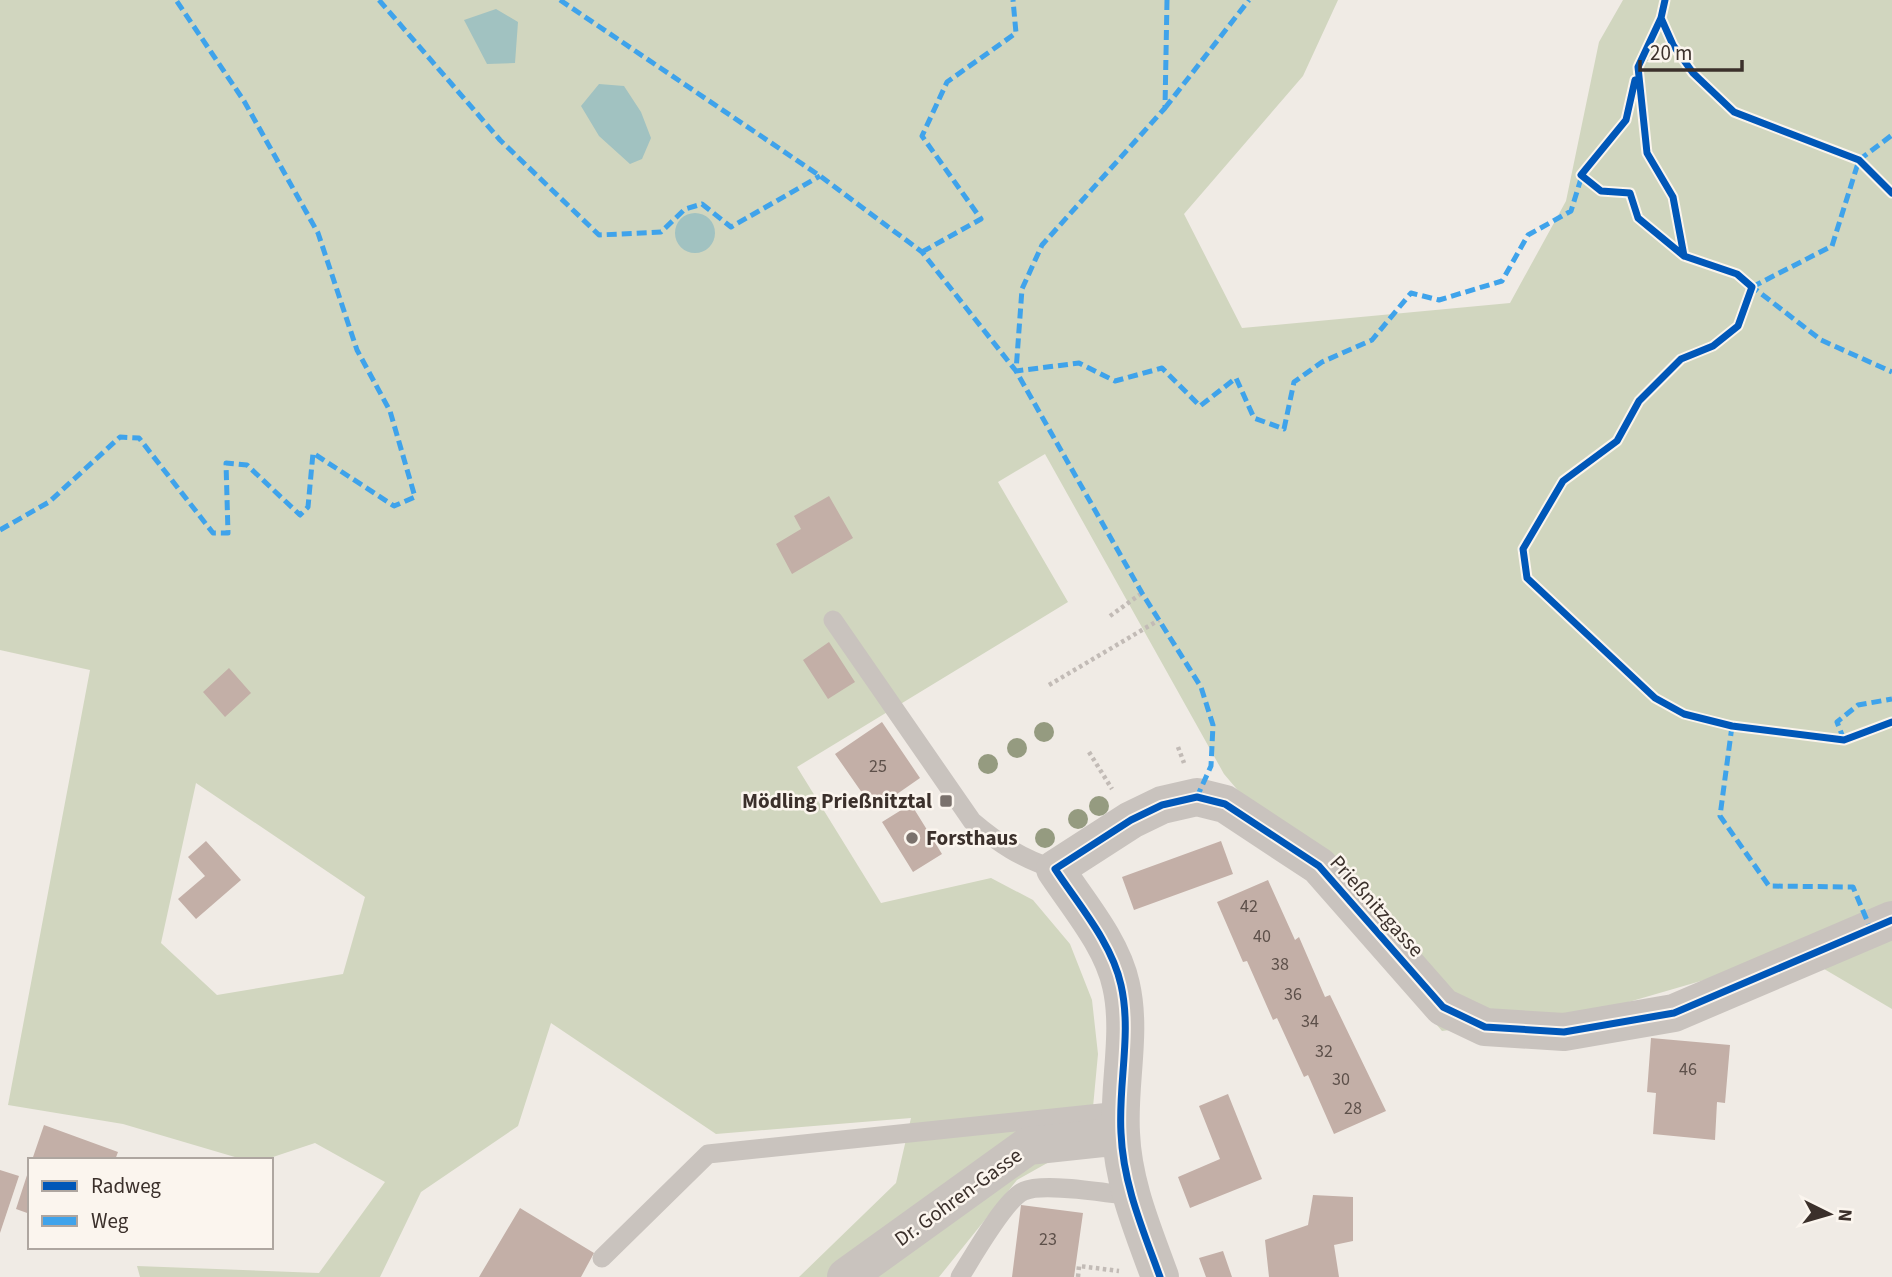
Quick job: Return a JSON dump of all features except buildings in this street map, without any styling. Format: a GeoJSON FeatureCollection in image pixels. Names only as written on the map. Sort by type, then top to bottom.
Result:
{"type":"FeatureCollection","features":[{"type":"Feature","properties":{"kind":"street","name":"Prießnitzgasse"},"geometry":{"type":"LineString","coordinates":[[1055,869],[1131,820],[1162,806],[1197,797],[1225,804],[1248,816],[1319,866],[1443,1007],[1485,1027],[1564,1032],[1674,1013],[1892,920]]}},
{"type":"Feature","properties":{"kind":"street"},"geometry":{"type":"LineString","coordinates":[[1055,869],[1106,949],[1121,981],[1126,1013],[1120,1124],[1146,1275]]}},
{"type":"Feature","properties":{"kind":"street","name":"Dr. Gohren-Gasse"},"geometry":{"type":"LineString","coordinates":[[846,1277],[1028,1146],[1120,1124]]}},
{"type":"Feature","properties":{"kind":"lane"},"geometry":{"type":"LineString","coordinates":[[833,620],[972,821],[999,844],[1030,862],[1055,869]]}},
{"type":"Feature","properties":{"kind":"lane"},"geometry":{"type":"LineString","coordinates":[[602,1258],[708,1154],[1120,1124]]}},
{"type":"Feature","properties":{"kind":"lane"},"geometry":{"type":"LineString","coordinates":[[960,1277],[1003,1212],[1023,1191],[1053,1188],[1131,1196]]}},
{"type":"Feature","properties":{"kind":"path"},"geometry":{"type":"LineString","coordinates":[[1110,616],[1142,593]]}},
{"type":"Feature","properties":{"kind":"path"},"geometry":{"type":"LineString","coordinates":[[1049,685],[1159,620]]}},
{"type":"Feature","properties":{"kind":"path"},"geometry":{"type":"LineString","coordinates":[[1089,752],[1131,820]]}},
{"type":"Feature","properties":{"kind":"path"},"geometry":{"type":"LineString","coordinates":[[1078,1277],[1077,1266],[1146,1275]]}},
{"type":"Feature","properties":{"kind":"green space"},"geometry":{"type":"Polygon","coordinates":[[[0,0],[1338,0],[1303,76],[1184,214],[1242,328],[1510,303],[1566,201],[1599,42],[1623,0],[1892,0],[1892,1009],[1797,953],[1601,1010],[1442,1031],[1224,774],[1045,454],[998,482],[1068,602],[797,767],[881,903],[991,878],[1033,900],[1070,944],[1092,1000],[1098,1054],[1090,1139],[1017,1180],[939,1277],[799,1277],[896,1183],[911,1118],[716,1134],[551,1023],[518,1126],[421,1192],[380,1277],[140,1277],[137,1266],[319,1273],[385,1182],[315,1143],[270,1158],[238,1158],[123,1124],[8,1105],[90,670],[0,650],[0,0]],[[196,783],[161,943],[217,995],[343,974],[365,897],[196,783]]]}},
{"type":"Feature","properties":{"kind":"water"},"geometry":{"type":"Polygon","coordinates":[[[496,9],[518,22],[515,63],[487,64],[464,20],[496,9]]]}},
{"type":"Feature","properties":{"kind":"water"},"geometry":{"type":"Polygon","coordinates":[[[599,84],[624,86],[641,112],[651,138],[642,159],[630,164],[599,136],[581,106],[599,84]]]}},
{"type":"Feature","properties":{"kind":"water"},"geometry":{"type":"Polygon","coordinates":[[[695,213],[709,219],[715,233],[709,247],[695,253],[681,247],[675,233],[681,219],[695,213]]]}},
{"type":"Feature","properties":{"kind":"marked path"},"geometry":{"type":"LineString","coordinates":[[0,530],[49,502],[120,437],[139,438],[213,533],[228,533],[226,463],[247,465],[300,515],[308,507],[313,453],[394,506],[415,497],[390,411],[357,350],[318,233],[244,101],[176,0]]}},
{"type":"Feature","properties":{"kind":"marked path"},"geometry":{"type":"LineString","coordinates":[[379,0],[500,140],[599,235],[661,232],[685,209],[702,204],[731,227],[820,176]]}},
{"type":"Feature","properties":{"kind":"marked path"},"geometry":{"type":"LineString","coordinates":[[560,0],[820,176],[922,252],[1016,371],[1142,593],[1201,687],[1213,725],[1211,766],[1197,797]]}},
{"type":"Feature","properties":{"kind":"marked path"},"geometry":{"type":"LineString","coordinates":[[922,252],[981,219],[922,136],[947,82],[1016,33],[1013,0]]}},
{"type":"Feature","properties":{"kind":"marked path"},"geometry":{"type":"LineString","coordinates":[[1167,0],[1165,108],[1042,245],[1022,289],[1016,371],[1079,363],[1115,381],[1162,368],[1200,406],[1236,378],[1254,418],[1284,429],[1294,382],[1322,362],[1372,340],[1411,293],[1439,300],[1502,281],[1528,235],[1571,211],[1583,172]]}},
{"type":"Feature","properties":{"kind":"marked path"},"geometry":{"type":"LineString","coordinates":[[1165,108],[1249,0]]}},
{"type":"Feature","properties":{"kind":"marked path"},"geometry":{"type":"LineString","coordinates":[[1752,287],[1832,246],[1859,160],[1892,135]]}},
{"type":"Feature","properties":{"kind":"marked path"},"geometry":{"type":"LineString","coordinates":[[1750,285],[1821,340],[1892,372]]}},
{"type":"Feature","properties":{"kind":"marked path"},"geometry":{"type":"LineString","coordinates":[[1844,740],[1837,722],[1858,705],[1892,699]]}},
{"type":"Feature","properties":{"kind":"marked path"},"geometry":{"type":"LineString","coordinates":[[1732,726],[1720,816],[1769,886],[1853,887],[1871,930]]}},
{"type":"Feature","properties":{"kind":"cycle path"},"geometry":{"type":"LineString","coordinates":[[1665,0],[1661,18],[1638,67],[1647,153],[1673,197],[1684,256],[1737,274],[1752,287],[1738,326],[1713,346],[1681,359],[1639,401],[1617,441],[1563,481],[1523,549],[1527,578],[1655,698],[1684,714],[1732,726],[1844,740],[1892,722]]}},
{"type":"Feature","properties":{"kind":"cycle path"},"geometry":{"type":"LineString","coordinates":[[1661,18],[1673,45],[1693,73],[1734,112],[1859,160],[1892,193]]}},
{"type":"Feature","properties":{"kind":"cycle path"},"geometry":{"type":"LineString","coordinates":[[1635,80],[1626,120],[1581,175],[1601,191],[1630,193],[1638,218],[1684,256]]}},
{"type":"Feature","properties":{"kind":"cycle path"},"geometry":{"type":"LineString","coordinates":[[1160,1277],[1135,1206],[1123,1152],[1121,1115],[1125,1021],[1117,969],[1102,939],[1055,869],[1131,820],[1162,805],[1197,797],[1225,804],[1319,866],[1443,1007],[1485,1027],[1564,1032],[1674,1013],[1892,920]]}},
{"type":"Feature","properties":{"kind":"place","name":"Mödling Prießnitztal"},"geometry":{"type":"Point","coordinates":[946,801]}},
{"type":"Feature","properties":{"kind":"place","name":"Forsthaus"},"geometry":{"type":"Point","coordinates":[912,838]}}]}
